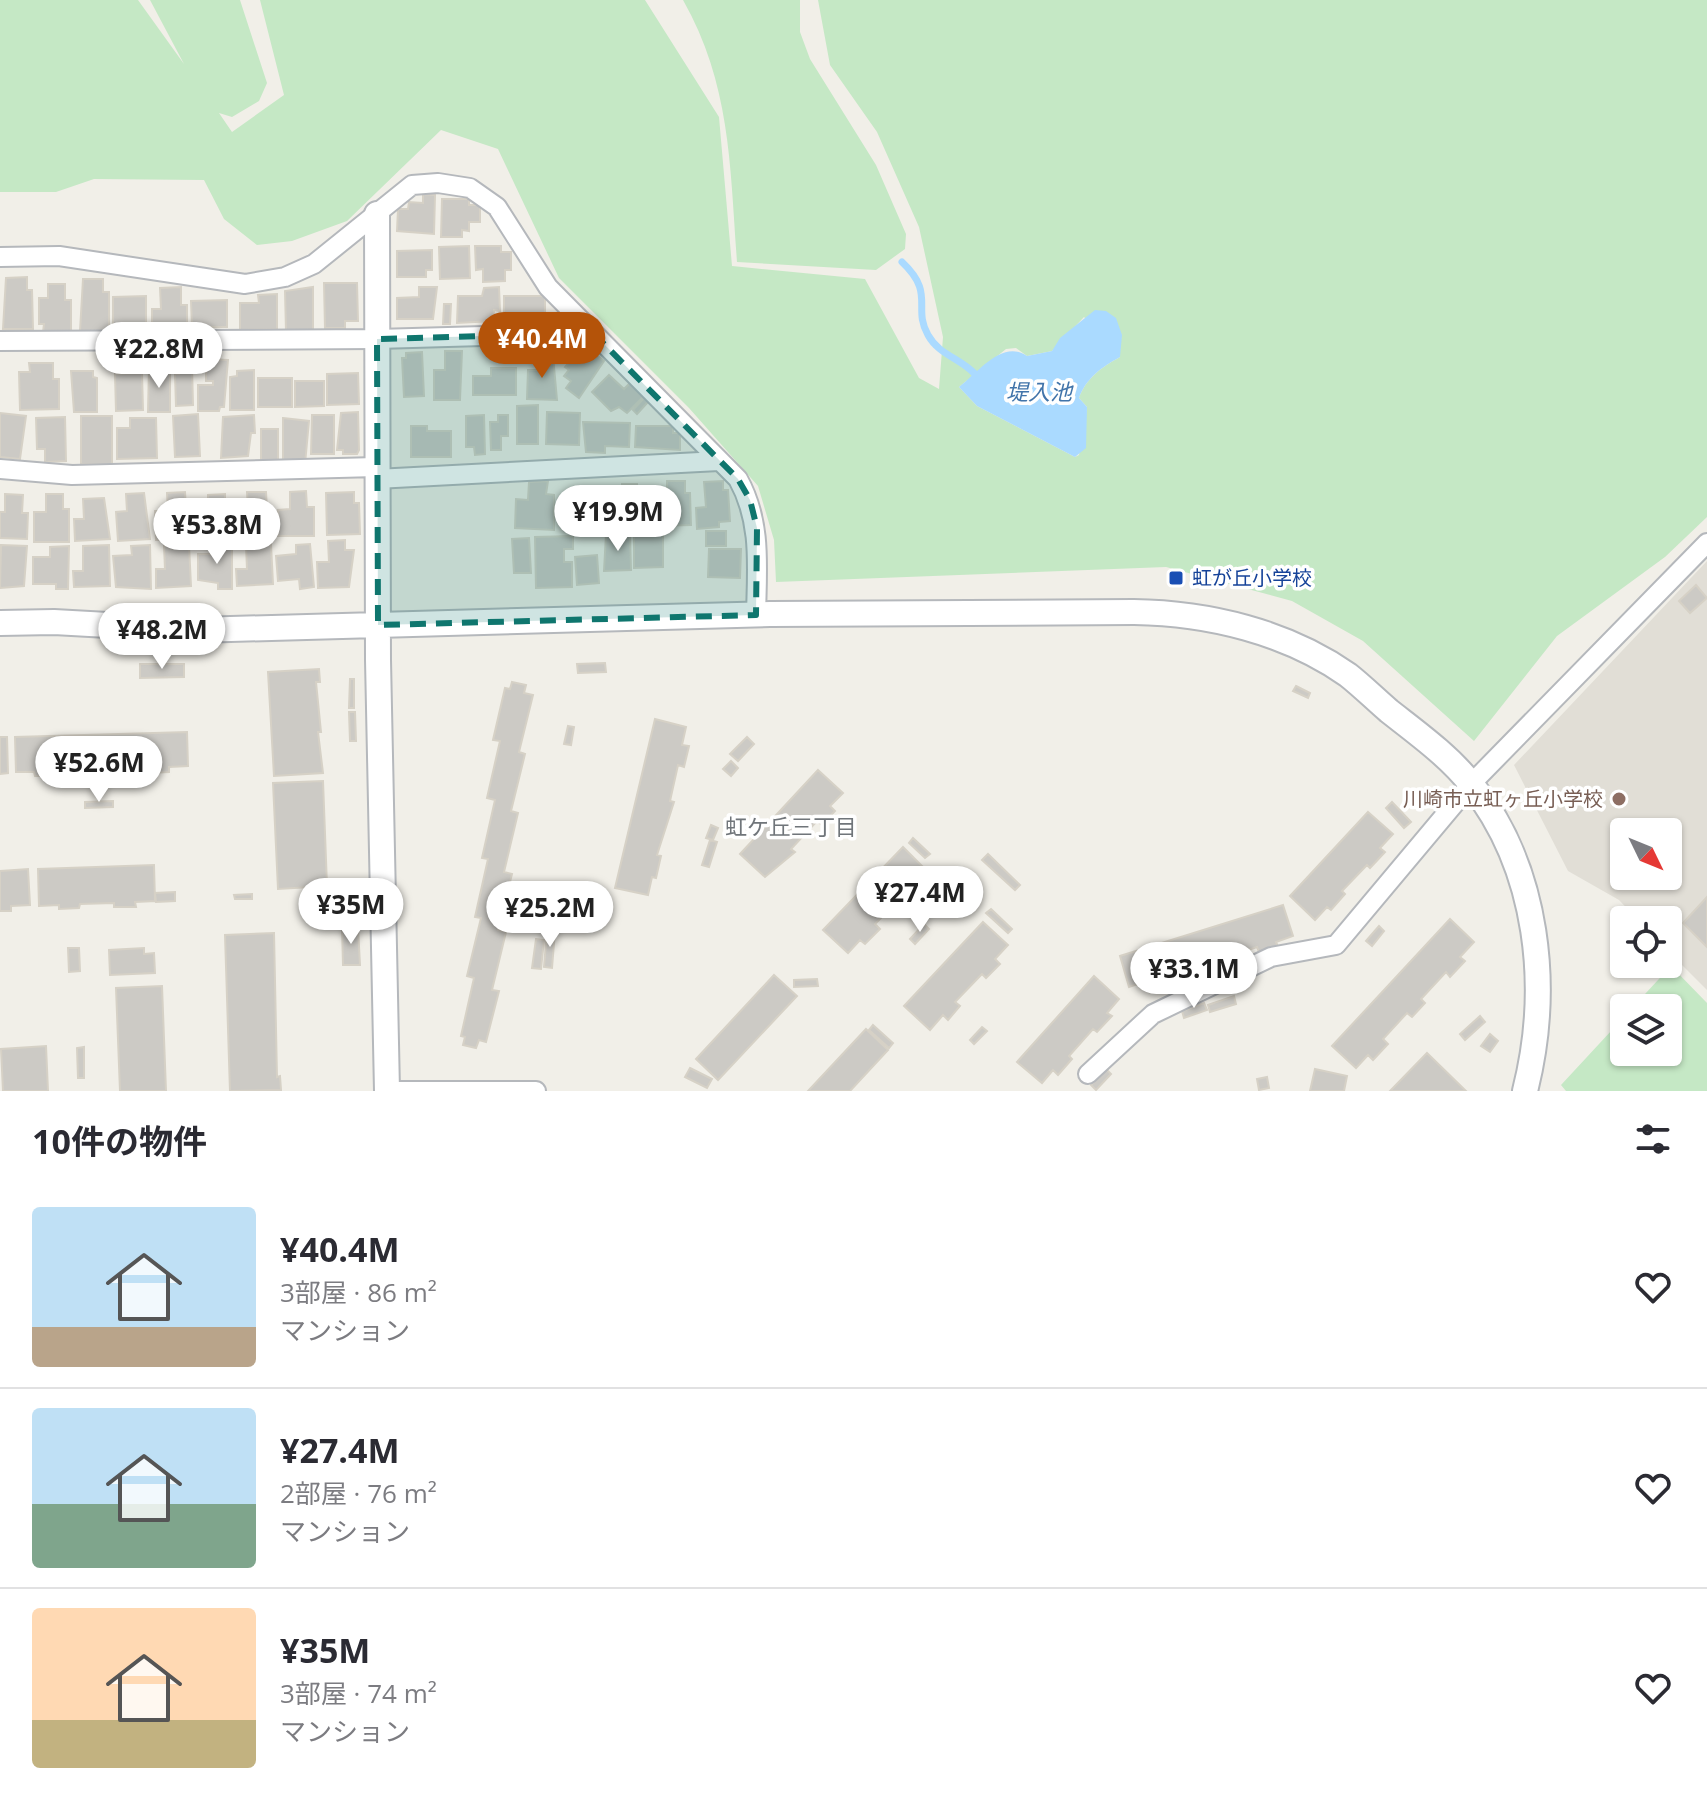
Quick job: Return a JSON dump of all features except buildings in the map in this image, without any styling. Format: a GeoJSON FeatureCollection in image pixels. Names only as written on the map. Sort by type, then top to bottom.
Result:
{"type":"FeatureCollection","features":[{"type":"Feature","properties":{"kind":"street"},"geometry":{"type":"LineString","coordinates":[[0,257],[59,256],[245,284],[285,277],[314,264],[412,185],[438,183],[470,188],[497,207],[548,287],[738,479],[750,500],[757,528],[756,615]]}},
{"type":"Feature","properties":{"kind":"street"},"geometry":{"type":"LineString","coordinates":[[377,214],[376,473],[387,1091],[536,1091]]}},
{"type":"Feature","properties":{"kind":"street"},"geometry":{"type":"LineString","coordinates":[[0,341],[377,339],[593,333]]}},
{"type":"Feature","properties":{"kind":"street"},"geometry":{"type":"LineString","coordinates":[[0,469],[72,475],[376,473],[719,461]]}},
{"type":"Feature","properties":{"kind":"street"},"geometry":{"type":"LineString","coordinates":[[1088,1074],[1153,1014],[1271,957],[1336,945],[1471,784],[1707,543]]}},
{"type":"Feature","properties":{"kind":"street"},"geometry":{"type":"LineString","coordinates":[[0,623],[54,622],[197,630],[756,615],[1159,612],[1244,627],[1314,656],[1349,676],[1471,784],[1513,856],[1539,965],[1536,1036],[1525,1091]]}},
{"type":"Feature","properties":{"kind":"highlighted area"},"geometry":{"type":"Polygon","coordinates":[[[593,333],[738,479],[750,500],[757,528],[756,615],[378,625],[377,339],[593,333]]]}},
{"type":"Feature","properties":{"kind":"shaded area","name":"川崎市立虹ヶ丘小学校"},"geometry":{"type":"Polygon","coordinates":[[[1707,561],[1707,990],[1682,965],[1682,906],[1625,906],[1568,871],[1514,765],[1707,561]]]}},
{"type":"Feature","properties":{"kind":"green space"},"geometry":{"type":"Polygon","coordinates":[[[0,0],[138,0],[184,64],[150,0],[240,0],[267,83],[259,101],[232,117],[219,113],[232,132],[284,95],[260,0],[645,0],[719,117],[732,266],[865,279],[919,378],[939,389],[943,337],[919,227],[877,132],[830,65],[818,0],[1707,0],[1707,517],[1665,557],[1557,636],[1474,741],[1363,641],[1292,601],[1166,567],[776,582],[774,540],[758,486],[689,408],[559,278],[498,149],[441,130],[347,221],[292,241],[257,245],[224,219],[204,180],[94,179],[56,192],[0,192],[0,0]],[[1084,317],[1052,351],[1027,356],[1016,348],[1006,349],[959,387],[977,406],[1075,457],[1079,455],[1087,407],[1079,398],[1082,391],[1095,374],[1120,357],[1084,317]]]}},
{"type":"Feature","properties":{"kind":"green space"},"geometry":{"type":"Polygon","coordinates":[[[683,0],[800,0],[800,32],[810,59],[876,165],[906,234],[905,249],[876,270],[737,262],[729,160],[719,95],[711,63],[683,0]]]}},
{"type":"Feature","properties":{"kind":"green space"},"geometry":{"type":"Polygon","coordinates":[[[1682,977],[1707,1003],[1707,1091],[1566,1091],[1561,1085],[1610,1032],[1610,1066],[1682,1066],[1682,994],[1645,994],[1660,978],[1682,977]]]}},
{"type":"Feature","properties":{"kind":"water","name":"堤入池"},"geometry":{"type":"Polygon","coordinates":[[[1095,310],[1106,311],[1116,318],[1122,335],[1120,357],[1095,374],[1082,391],[1079,398],[1087,407],[1086,448],[1075,457],[977,406],[959,387],[1000,354],[1009,351],[1027,356],[1052,351],[1060,338],[1095,310]]]}},
{"type":"Feature","properties":{"kind":"waterway"},"geometry":{"type":"LineString","coordinates":[[902,262],[918,283],[928,335],[938,347],[975,374]]}},
{"type":"Feature","properties":{"kind":"place","name":"虹が丘小学校"},"geometry":{"type":"Point","coordinates":[1176,578]}},
{"type":"Feature","properties":{"kind":"place","name":"川崎市立虹ヶ丘小学校"},"geometry":{"type":"Point","coordinates":[1619,799]}},
{"type":"Feature","properties":{"kind":"district","name":"虹ケ丘三丁目"},"geometry":{"type":"Point","coordinates":[791,827]}}]}
